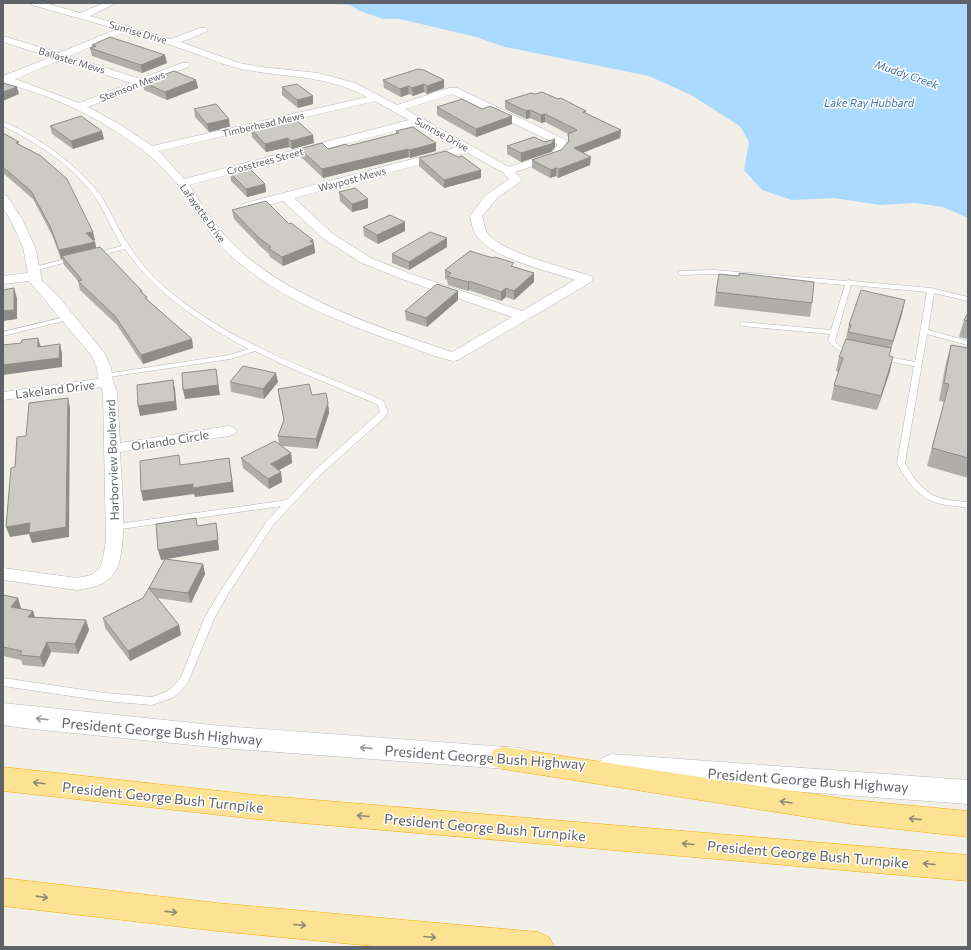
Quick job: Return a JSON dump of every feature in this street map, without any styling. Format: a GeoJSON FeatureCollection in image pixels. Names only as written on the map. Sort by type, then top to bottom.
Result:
{"type":"FeatureCollection","features":[{"type":"Feature","properties":{"kind":"highway"},"geometry":{"type":"LineString","coordinates":[[503,758],[852,812],[968,824]]}},
{"type":"Feature","properties":{"kind":"highway","name":"President George Bush Turnpike"},"geometry":{"type":"LineString","coordinates":[[3,778],[101,791],[256,807],[968,868]]}},
{"type":"Feature","properties":{"kind":"highway"},"geometry":{"type":"LineString","coordinates":[[3,892],[217,917],[538,947]]}},
{"type":"Feature","properties":{"kind":"main road","name":"President George Bush Highway"},"geometry":{"type":"LineString","coordinates":[[3,714],[222,738],[968,792]]}},
{"type":"Feature","properties":{"kind":"street","name":"Sunrise Drive"},"geometry":{"type":"LineString","coordinates":[[35,3],[127,28],[237,65],[262,70],[300,73],[335,80],[351,85],[508,171]]}},
{"type":"Feature","properties":{"kind":"street"},"geometry":{"type":"LineString","coordinates":[[81,16],[112,4]]}},
{"type":"Feature","properties":{"kind":"street"},"geometry":{"type":"LineString","coordinates":[[4,79],[127,28]]}},
{"type":"Feature","properties":{"kind":"street"},"geometry":{"type":"LineString","coordinates":[[172,42],[203,30]]}},
{"type":"Feature","properties":{"kind":"street","name":"Ballaster Mews"},"geometry":{"type":"LineString","coordinates":[[3,40],[61,56],[140,83]]}},
{"type":"Feature","properties":{"kind":"street","name":"Stemson Mews"},"geometry":{"type":"LineString","coordinates":[[79,107],[185,65]]}},
{"type":"Feature","properties":{"kind":"street","name":"Lafayette Drive"},"geometry":{"type":"LineString","coordinates":[[4,79],[79,107],[101,118],[150,150],[182,184],[206,220],[227,246],[278,285],[301,298],[350,321],[453,357],[524,316]]}},
{"type":"Feature","properties":{"kind":"street"},"geometry":{"type":"LineString","coordinates":[[285,196],[307,219],[358,256],[380,267],[412,279],[524,316],[586,279],[513,254],[494,245],[483,236],[476,216],[489,196],[516,180],[508,171],[556,154],[562,148],[562,142],[453,90],[396,109]]}},
{"type":"Feature","properties":{"kind":"street","name":"Timberhead Mews"},"geometry":{"type":"LineString","coordinates":[[150,150],[376,98]]}},
{"type":"Feature","properties":{"kind":"street","name":"Crosstrees Street"},"geometry":{"type":"LineString","coordinates":[[182,184],[419,121]]}},
{"type":"Feature","properties":{"kind":"street","name":"Waypost Mews"},"geometry":{"type":"LineString","coordinates":[[236,210],[468,148]]}},
{"type":"Feature","properties":{"kind":"street","name":"Harborview Boulevard"},"geometry":{"type":"LineString","coordinates":[[3,200],[16,219],[29,247],[36,282],[69,318],[98,354],[104,368],[110,392],[114,527],[112,558],[107,571],[97,579],[77,584],[3,574]]}},
{"type":"Feature","properties":{"kind":"street"},"geometry":{"type":"LineString","coordinates":[[3,280],[33,272]]}},
{"type":"Feature","properties":{"kind":"street","name":"Lakeland Drive"},"geometry":{"type":"LineString","coordinates":[[3,396],[106,379]]}},
{"type":"Feature","properties":{"kind":"street","name":"Orlando Circle"},"geometry":{"type":"LineString","coordinates":[[111,449],[229,431]]}},
{"type":"Feature","properties":{"kind":"lane"},"geometry":{"type":"LineString","coordinates":[[3,124],[46,149],[76,174],[97,196],[126,247],[158,284],[186,308],[218,329],[254,349],[375,400],[381,404],[383,408],[382,416],[318,472],[270,523],[224,592],[209,619],[185,679],[177,689],[169,695],[162,699],[152,701],[105,697],[3,682]]}},
{"type":"Feature","properties":{"kind":"lane"},"geometry":{"type":"LineString","coordinates":[[90,255],[126,247]]}},
{"type":"Feature","properties":{"kind":"lane"},"geometry":{"type":"LineString","coordinates":[[33,272],[83,257]]}},
{"type":"Feature","properties":{"kind":"lane"},"geometry":{"type":"LineString","coordinates":[[680,273],[714,272],[849,282],[931,290],[968,299]]}},
{"type":"Feature","properties":{"kind":"lane"},"geometry":{"type":"LineString","coordinates":[[849,282],[831,341],[840,350],[863,354]]}},
{"type":"Feature","properties":{"kind":"lane"},"geometry":{"type":"LineString","coordinates":[[931,290],[901,463],[905,472],[925,493],[937,500],[968,505]]}},
{"type":"Feature","properties":{"kind":"lane"},"geometry":{"type":"LineString","coordinates":[[3,334],[69,318]]}},
{"type":"Feature","properties":{"kind":"lane"},"geometry":{"type":"LineString","coordinates":[[742,324],[834,332]]}},
{"type":"Feature","properties":{"kind":"lane"},"geometry":{"type":"LineString","coordinates":[[924,331],[968,343]]}},
{"type":"Feature","properties":{"kind":"lane"},"geometry":{"type":"LineString","coordinates":[[106,379],[230,357],[254,349]]}},
{"type":"Feature","properties":{"kind":"lane"},"geometry":{"type":"LineString","coordinates":[[879,357],[918,364]]}},
{"type":"Feature","properties":{"kind":"lane"},"geometry":{"type":"LineString","coordinates":[[114,527],[289,502]]}},
{"type":"Feature","properties":{"kind":"water","name":"Lake Ray Hubbard"},"geometry":{"type":"Polygon","coordinates":[[[311,3],[968,3],[968,218],[943,207],[915,203],[880,205],[834,198],[792,200],[762,190],[744,170],[749,142],[740,126],[691,95],[649,76],[505,47],[476,37],[400,19],[383,19],[360,11],[350,5],[311,3]]]}},
{"type":"Feature","properties":{"kind":"building"},"geometry":{"type":"Polygon","coordinates":[[[110,37],[165,55],[141,65],[90,48],[96,46],[92,45],[110,37]]]}},
{"type":"Feature","properties":{"kind":"building"},"geometry":{"type":"Polygon","coordinates":[[[418,69],[424,70],[444,80],[427,86],[424,84],[412,88],[408,86],[400,89],[383,80],[418,69]]]}},
{"type":"Feature","properties":{"kind":"building"},"geometry":{"type":"Polygon","coordinates":[[[174,71],[196,80],[165,92],[143,82],[174,71]]]}},
{"type":"Feature","properties":{"kind":"building"},"geometry":{"type":"Polygon","coordinates":[[[3,83],[17,87],[3,92],[3,83]]]}},
{"type":"Feature","properties":{"kind":"building"},"geometry":{"type":"Polygon","coordinates":[[[297,84],[313,96],[297,100],[282,87],[297,84]]]}},
{"type":"Feature","properties":{"kind":"building"},"geometry":{"type":"Polygon","coordinates":[[[542,92],[558,99],[561,98],[586,111],[583,112],[621,130],[574,148],[591,157],[559,169],[556,168],[551,170],[532,160],[561,150],[569,141],[568,134],[577,130],[545,114],[541,115],[530,110],[526,111],[505,101],[531,93],[535,94],[542,92]]]}},
{"type":"Feature","properties":{"kind":"building"},"geometry":{"type":"Polygon","coordinates":[[[462,99],[482,109],[490,106],[512,116],[476,129],[437,107],[462,99]]]}},
{"type":"Feature","properties":{"kind":"building"},"geometry":{"type":"Polygon","coordinates":[[[216,104],[229,119],[207,124],[194,109],[216,104]]]}},
{"type":"Feature","properties":{"kind":"building"},"geometry":{"type":"Polygon","coordinates":[[[81,116],[102,131],[71,141],[50,126],[81,116]]]}},
{"type":"Feature","properties":{"kind":"building"},"geometry":{"type":"Polygon","coordinates":[[[295,119],[313,135],[291,141],[288,138],[265,144],[251,129],[295,119]]]}},
{"type":"Feature","properties":{"kind":"building"},"geometry":{"type":"Polygon","coordinates":[[[413,127],[436,143],[322,169],[300,149],[322,143],[328,149],[346,144],[348,146],[399,133],[396,131],[413,127]]]}},
{"type":"Feature","properties":{"kind":"building"},"geometry":{"type":"Polygon","coordinates":[[[3,133],[19,142],[16,143],[41,156],[67,179],[93,232],[86,233],[95,242],[59,250],[50,226],[31,191],[3,167],[3,133]]]}},
{"type":"Feature","properties":{"kind":"building"},"geometry":{"type":"Polygon","coordinates":[[[534,137],[545,142],[555,139],[551,144],[521,153],[507,146],[534,137]]]}},
{"type":"Feature","properties":{"kind":"building"},"geometry":{"type":"Polygon","coordinates":[[[446,151],[458,157],[462,156],[481,170],[444,180],[419,158],[446,151]]]}},
{"type":"Feature","properties":{"kind":"building"},"geometry":{"type":"Polygon","coordinates":[[[249,168],[265,184],[246,189],[230,173],[249,168]]]}},
{"type":"Feature","properties":{"kind":"building"},"geometry":{"type":"Polygon","coordinates":[[[355,188],[368,199],[352,204],[339,192],[355,188]]]}},
{"type":"Feature","properties":{"kind":"building"},"geometry":{"type":"Polygon","coordinates":[[[266,201],[289,224],[291,223],[313,240],[310,241],[314,244],[282,257],[268,248],[271,247],[259,238],[232,210],[266,201]]]}},
{"type":"Feature","properties":{"kind":"building"},"geometry":{"type":"Polygon","coordinates":[[[390,215],[405,222],[377,235],[363,227],[390,215]]]}},
{"type":"Feature","properties":{"kind":"building"},"geometry":{"type":"Polygon","coordinates":[[[430,232],[447,238],[409,262],[392,254],[430,232]]]}},
{"type":"Feature","properties":{"kind":"building"},"geometry":{"type":"Polygon","coordinates":[[[100,247],[142,291],[140,291],[147,297],[145,298],[192,339],[141,355],[115,316],[78,281],[82,280],[62,256],[100,247]]]}},
{"type":"Feature","properties":{"kind":"building"},"geometry":{"type":"Polygon","coordinates":[[[470,251],[514,263],[511,266],[534,273],[514,291],[506,288],[501,292],[469,281],[447,276],[451,273],[445,270],[470,251]]]}},
{"type":"Feature","properties":{"kind":"building"},"geometry":{"type":"Polygon","coordinates":[[[739,273],[814,282],[812,303],[716,292],[719,274],[739,276],[739,273]]]}},
{"type":"Feature","properties":{"kind":"building"},"geometry":{"type":"Polygon","coordinates":[[[437,284],[458,291],[426,318],[405,311],[437,284]]]}},
{"type":"Feature","properties":{"kind":"building"},"geometry":{"type":"Polygon","coordinates":[[[14,288],[14,310],[3,311],[3,290],[14,288]]]}},
{"type":"Feature","properties":{"kind":"building"},"geometry":{"type":"Polygon","coordinates":[[[861,290],[905,300],[893,341],[848,332],[861,290]]]}},
{"type":"Feature","properties":{"kind":"building"},"geometry":{"type":"Polygon","coordinates":[[[968,313],[968,321],[964,320],[968,313]]]}},
{"type":"Feature","properties":{"kind":"building"},"geometry":{"type":"Polygon","coordinates":[[[38,338],[38,347],[60,344],[59,358],[3,365],[3,345],[21,343],[22,340],[38,338]]]}},
{"type":"Feature","properties":{"kind":"building"},"geometry":{"type":"Polygon","coordinates":[[[846,339],[891,348],[889,356],[893,357],[881,396],[834,385],[843,358],[839,357],[846,339]]]}},
{"type":"Feature","properties":{"kind":"building"},"geometry":{"type":"Polygon","coordinates":[[[951,345],[968,348],[968,458],[932,448],[949,384],[944,383],[951,345]]]}},
{"type":"Feature","properties":{"kind":"building"},"geometry":{"type":"Polygon","coordinates":[[[243,366],[276,373],[263,389],[230,382],[243,366]]]}},
{"type":"Feature","properties":{"kind":"building"},"geometry":{"type":"Polygon","coordinates":[[[216,369],[218,385],[183,390],[182,373],[216,369]]]}},
{"type":"Feature","properties":{"kind":"building"},"geometry":{"type":"Polygon","coordinates":[[[173,380],[175,401],[138,406],[137,385],[173,380]]]}},
{"type":"Feature","properties":{"kind":"building"},"geometry":{"type":"Polygon","coordinates":[[[309,384],[312,395],[326,393],[328,403],[316,439],[278,436],[284,420],[278,389],[309,384]]]}},
{"type":"Feature","properties":{"kind":"building"},"geometry":{"type":"Polygon","coordinates":[[[68,398],[66,527],[29,533],[30,523],[6,527],[11,468],[15,467],[17,437],[26,436],[29,403],[68,398]]]}},
{"type":"Feature","properties":{"kind":"building"},"geometry":{"type":"Polygon","coordinates":[[[275,441],[291,453],[271,464],[281,472],[268,479],[241,458],[275,441]]]}},
{"type":"Feature","properties":{"kind":"building"},"geometry":{"type":"Polygon","coordinates":[[[179,455],[180,465],[229,458],[232,482],[193,488],[193,484],[141,491],[140,461],[179,455]]]}},
{"type":"Feature","properties":{"kind":"building"},"geometry":{"type":"Polygon","coordinates":[[[196,518],[197,526],[216,523],[218,540],[158,550],[156,524],[196,518]]]}},
{"type":"Feature","properties":{"kind":"building"},"geometry":{"type":"Polygon","coordinates":[[[165,559],[203,564],[188,593],[149,588],[165,559]]]}},
{"type":"Feature","properties":{"kind":"building"},"geometry":{"type":"Polygon","coordinates":[[[149,588],[179,625],[128,651],[103,618],[143,598],[149,588]]]}},
{"type":"Feature","properties":{"kind":"building"},"geometry":{"type":"Polygon","coordinates":[[[3,595],[18,598],[11,607],[33,611],[28,617],[86,620],[75,644],[47,642],[40,657],[20,655],[22,651],[3,647],[3,595]]]}},
{"type":"Feature","properties":{"kind":"water label","name":"Muddy Creek"},"geometry":{"type":"Point","coordinates":[907,74]}}]}
